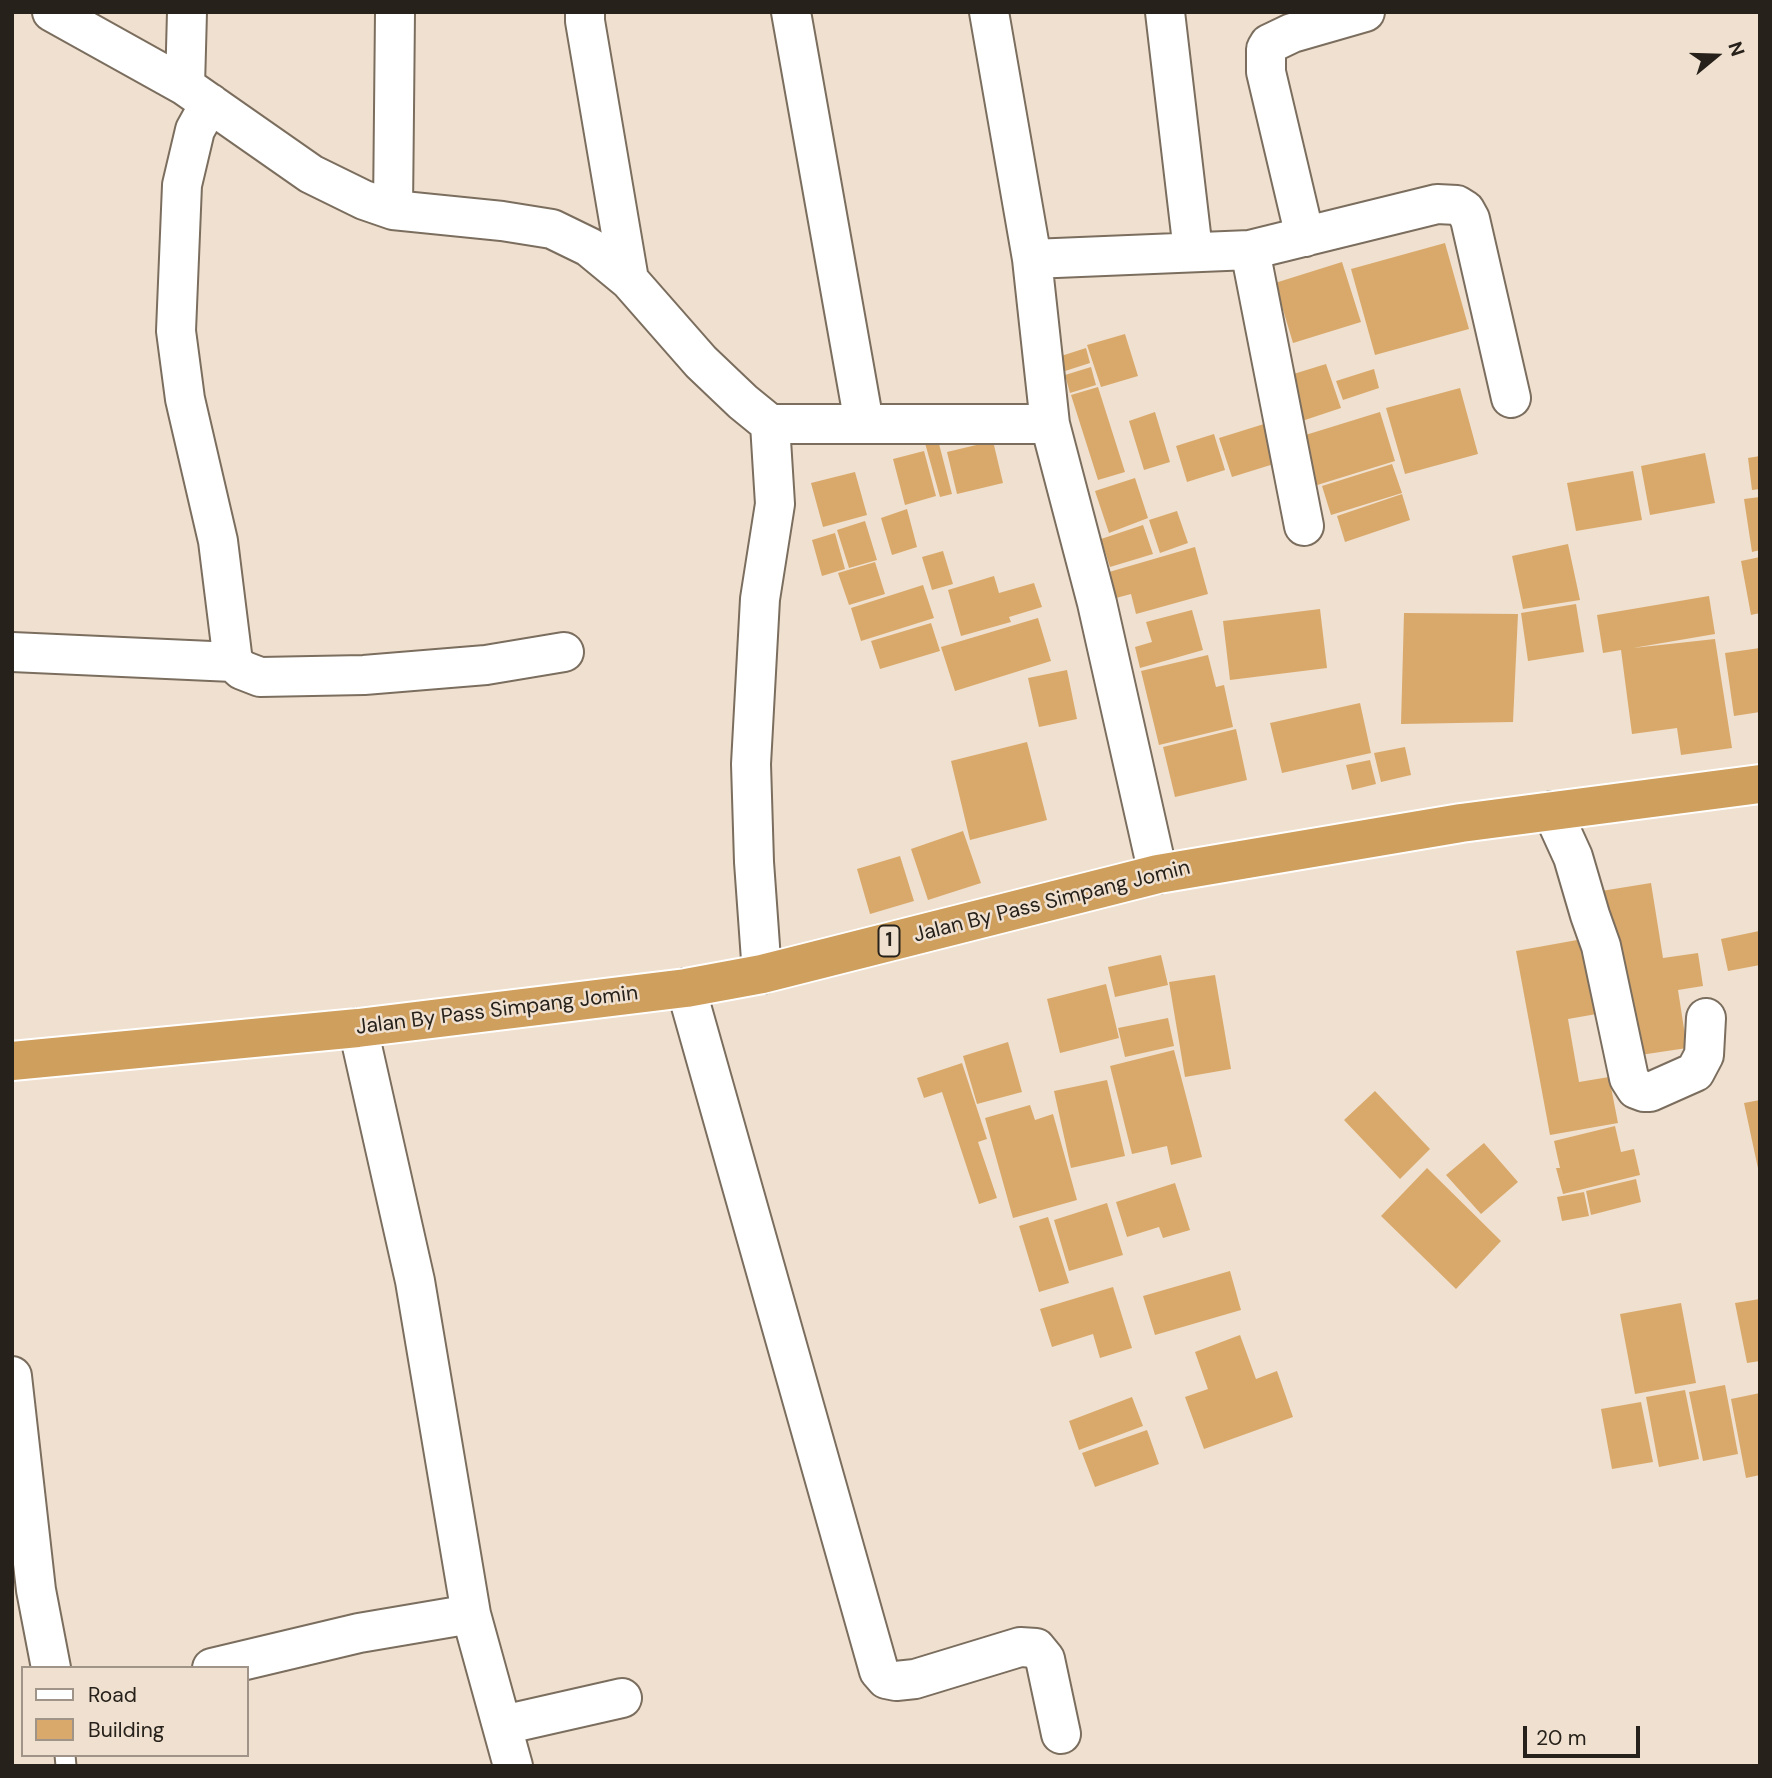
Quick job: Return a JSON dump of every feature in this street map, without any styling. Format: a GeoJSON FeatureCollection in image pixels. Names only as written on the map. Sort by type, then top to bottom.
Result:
{"type":"FeatureCollection","features":[{"type":"Feature","properties":{"kind":"highway","name":"Jalan By Pass Simpang Jomin"},"geometry":{"type":"LineString","coordinates":[[12,1061],[358,1028],[686,988],[761,974],[1158,874],[1361,838],[1760,784]]}},
{"type":"Feature","properties":{"kind":"street"},"geometry":{"type":"LineString","coordinates":[[52,12],[198,94],[311,174],[364,200],[393,210],[552,229],[589,247],[629,280],[701,362],[770,424],[1050,424]]}},
{"type":"Feature","properties":{"kind":"street"},"geometry":{"type":"LineString","coordinates":[[187,12],[198,94],[195,130],[182,185],[176,331],[185,399],[218,541],[233,662]]}},
{"type":"Feature","properties":{"kind":"street"},"geometry":{"type":"LineString","coordinates":[[393,210],[394,12]]}},
{"type":"Feature","properties":{"kind":"street"},"geometry":{"type":"LineString","coordinates":[[585,12],[629,280]]}},
{"type":"Feature","properties":{"kind":"street"},"geometry":{"type":"LineString","coordinates":[[791,12],[864,423]]}},
{"type":"Feature","properties":{"kind":"street"},"geometry":{"type":"LineString","coordinates":[[989,12],[1032,259],[1050,424],[1097,603],[1158,874]]}},
{"type":"Feature","properties":{"kind":"street"},"geometry":{"type":"LineString","coordinates":[[1165,12],[1193,251]]}},
{"type":"Feature","properties":{"kind":"street"},"geometry":{"type":"LineString","coordinates":[[1306,237],[1266,72],[1266,50],[1269,44],[1292,33],[1365,12]]}},
{"type":"Feature","properties":{"kind":"street"},"geometry":{"type":"LineString","coordinates":[[1032,259],[1250,250],[1437,204],[1457,205],[1465,210],[1470,219],[1511,398]]}},
{"type":"Feature","properties":{"kind":"street"},"geometry":{"type":"LineString","coordinates":[[1250,250],[1304,526]]}},
{"type":"Feature","properties":{"kind":"street"},"geometry":{"type":"LineString","coordinates":[[761,974],[751,764],[758,612],[775,504],[770,424]]}},
{"type":"Feature","properties":{"kind":"street"},"geometry":{"type":"LineString","coordinates":[[12,652],[233,662],[242,670],[260,677],[364,675],[485,665],[564,652]]}},
{"type":"Feature","properties":{"kind":"street"},"geometry":{"type":"LineString","coordinates":[[1552,811],[1573,857],[1601,946],[1629,1078],[1636,1089],[1644,1093],[1650,1092],[1695,1072],[1704,1055],[1706,1018]]}},
{"type":"Feature","properties":{"kind":"street"},"geometry":{"type":"LineString","coordinates":[[686,988],[878,1671],[886,1679],[915,1679],[1020,1647],[1036,1648],[1045,1659],[1061,1734]]}},
{"type":"Feature","properties":{"kind":"street"},"geometry":{"type":"LineString","coordinates":[[358,1028],[415,1282],[471,1614],[513,1766]]}},
{"type":"Feature","properties":{"kind":"street"},"geometry":{"type":"LineString","coordinates":[[12,1376],[36,1590],[51,1666]]}},
{"type":"Feature","properties":{"kind":"street"},"geometry":{"type":"LineString","coordinates":[[220,1666],[359,1633],[471,1614]]}},
{"type":"Feature","properties":{"kind":"street"},"geometry":{"type":"LineString","coordinates":[[503,1725],[622,1698]]}},
{"type":"Feature","properties":{"kind":"building"},"geometry":{"type":"Polygon","coordinates":[[[1445,243],[1469,329],[1375,355],[1351,269],[1445,243]]]}},
{"type":"Feature","properties":{"kind":"building"},"geometry":{"type":"Polygon","coordinates":[[[1342,262],[1361,322],[1293,343],[1275,283],[1342,262]]]}},
{"type":"Feature","properties":{"kind":"building"},"geometry":{"type":"Polygon","coordinates":[[[1125,334],[1138,376],[1101,387],[1087,345],[1125,334]]]}},
{"type":"Feature","properties":{"kind":"building"},"geometry":{"type":"Polygon","coordinates":[[[1086,348],[1090,363],[1062,372],[1058,357],[1086,348]]]}},
{"type":"Feature","properties":{"kind":"building"},"geometry":{"type":"Polygon","coordinates":[[[1326,364],[1341,408],[1302,421],[1287,376],[1326,364]]]}},
{"type":"Feature","properties":{"kind":"building"},"geometry":{"type":"Polygon","coordinates":[[[1091,367],[1096,385],[1070,393],[1065,375],[1091,367]]]}},
{"type":"Feature","properties":{"kind":"building"},"geometry":{"type":"Polygon","coordinates":[[[1374,369],[1379,388],[1343,400],[1336,381],[1374,369]]]}},
{"type":"Feature","properties":{"kind":"building"},"geometry":{"type":"Polygon","coordinates":[[[1098,387],[1125,472],[1098,480],[1071,395],[1098,387]]]}},
{"type":"Feature","properties":{"kind":"building"},"geometry":{"type":"Polygon","coordinates":[[[1460,388],[1478,454],[1405,474],[1386,408],[1460,388]]]}},
{"type":"Feature","properties":{"kind":"building"},"geometry":{"type":"Polygon","coordinates":[[[1155,412],[1170,462],[1144,470],[1129,421],[1155,412]]]}},
{"type":"Feature","properties":{"kind":"building"},"geometry":{"type":"Polygon","coordinates":[[[1380,412],[1395,461],[1314,486],[1299,437],[1380,412]]]}},
{"type":"Feature","properties":{"kind":"building"},"geometry":{"type":"Polygon","coordinates":[[[1264,424],[1277,463],[1232,477],[1219,438],[1264,424]]]}},
{"type":"Feature","properties":{"kind":"building"},"geometry":{"type":"Polygon","coordinates":[[[1214,434],[1225,470],[1187,482],[1176,446],[1214,434]]]}},
{"type":"Feature","properties":{"kind":"building"},"geometry":{"type":"Polygon","coordinates":[[[938,440],[952,494],[940,497],[925,443],[938,440]]]}},
{"type":"Feature","properties":{"kind":"building"},"geometry":{"type":"Polygon","coordinates":[[[993,441],[1003,483],[957,494],[947,452],[993,441]]]}},
{"type":"Feature","properties":{"kind":"building"},"geometry":{"type":"Polygon","coordinates":[[[924,451],[936,496],[905,505],[893,459],[924,451]]]}},
{"type":"Feature","properties":{"kind":"building"},"geometry":{"type":"Polygon","coordinates":[[[1705,453],[1715,503],[1650,515],[1641,466],[1705,453]]]}},
{"type":"Feature","properties":{"kind":"building"},"geometry":{"type":"Polygon","coordinates":[[[1760,456],[1760,489],[1752,490],[1748,458],[1760,456]]]}},
{"type":"Feature","properties":{"kind":"building"},"geometry":{"type":"Polygon","coordinates":[[[1392,464],[1402,493],[1331,515],[1322,486],[1392,464]]]}},
{"type":"Feature","properties":{"kind":"building"},"geometry":{"type":"Polygon","coordinates":[[[1633,471],[1642,520],[1576,531],[1567,483],[1633,471]]]}},
{"type":"Feature","properties":{"kind":"building"},"geometry":{"type":"Polygon","coordinates":[[[855,472],[867,515],[823,527],[811,483],[855,472]]]}},
{"type":"Feature","properties":{"kind":"building"},"geometry":{"type":"Polygon","coordinates":[[[1135,478],[1148,518],[1109,533],[1095,491],[1135,478]]]}},
{"type":"Feature","properties":{"kind":"building"},"geometry":{"type":"Polygon","coordinates":[[[1402,494],[1410,520],[1345,542],[1337,516],[1402,494]]]}},
{"type":"Feature","properties":{"kind":"building"},"geometry":{"type":"Polygon","coordinates":[[[1760,497],[1760,550],[1752,552],[1744,499],[1760,497]]]}},
{"type":"Feature","properties":{"kind":"building"},"geometry":{"type":"Polygon","coordinates":[[[907,509],[917,547],[892,555],[881,518],[907,509]]]}},
{"type":"Feature","properties":{"kind":"building"},"geometry":{"type":"Polygon","coordinates":[[[1177,511],[1188,543],[1160,553],[1149,520],[1177,511]]]}},
{"type":"Feature","properties":{"kind":"building"},"geometry":{"type":"Polygon","coordinates":[[[865,521],[877,560],[849,568],[837,530],[865,521]]]}},
{"type":"Feature","properties":{"kind":"building"},"geometry":{"type":"Polygon","coordinates":[[[1143,525],[1153,554],[1110,567],[1101,539],[1143,525]]]}},
{"type":"Feature","properties":{"kind":"building"},"geometry":{"type":"Polygon","coordinates":[[[835,533],[845,569],[822,576],[812,540],[835,533]]]}},
{"type":"Feature","properties":{"kind":"building"},"geometry":{"type":"Polygon","coordinates":[[[1568,544],[1580,600],[1523,609],[1512,556],[1568,544]]]}},
{"type":"Feature","properties":{"kind":"building"},"geometry":{"type":"Polygon","coordinates":[[[1195,547],[1208,594],[1136,614],[1131,594],[1116,598],[1109,572],[1195,547]]]}},
{"type":"Feature","properties":{"kind":"building"},"geometry":{"type":"Polygon","coordinates":[[[943,551],[953,584],[932,590],[922,557],[943,551]]]}},
{"type":"Feature","properties":{"kind":"building"},"geometry":{"type":"Polygon","coordinates":[[[1760,557],[1760,613],[1751,615],[1741,561],[1760,557]]]}},
{"type":"Feature","properties":{"kind":"building"},"geometry":{"type":"Polygon","coordinates":[[[875,562],[885,594],[849,605],[838,573],[875,562]]]}},
{"type":"Feature","properties":{"kind":"building"},"geometry":{"type":"Polygon","coordinates":[[[994,576],[999,593],[1034,583],[1042,607],[1009,617],[1011,622],[961,636],[948,590],[994,576]]]}},
{"type":"Feature","properties":{"kind":"building"},"geometry":{"type":"Polygon","coordinates":[[[923,585],[934,618],[861,641],[851,608],[923,585]]]}},
{"type":"Feature","properties":{"kind":"building"},"geometry":{"type":"Polygon","coordinates":[[[1709,596],[1715,634],[1633,648],[1715,639],[1732,748],[1681,755],[1677,728],[1632,734],[1621,650],[1603,653],[1597,615],[1709,596]]]}},
{"type":"Feature","properties":{"kind":"building"},"geometry":{"type":"Polygon","coordinates":[[[1576,604],[1584,652],[1528,661],[1521,613],[1576,604]]]}},
{"type":"Feature","properties":{"kind":"building"},"geometry":{"type":"Polygon","coordinates":[[[1320,609],[1327,668],[1230,680],[1223,621],[1320,609]]]}},
{"type":"Feature","properties":{"kind":"building"},"geometry":{"type":"Polygon","coordinates":[[[1192,610],[1203,650],[1140,668],[1135,647],[1152,642],[1146,622],[1192,610]]]}},
{"type":"Feature","properties":{"kind":"building"},"geometry":{"type":"Polygon","coordinates":[[[1404,613],[1518,614],[1513,722],[1401,724],[1404,613]]]}},
{"type":"Feature","properties":{"kind":"building"},"geometry":{"type":"Polygon","coordinates":[[[1038,618],[1051,661],[955,691],[941,647],[1038,618]]]}},
{"type":"Feature","properties":{"kind":"building"},"geometry":{"type":"Polygon","coordinates":[[[931,623],[940,651],[880,669],[871,641],[931,623]]]}},
{"type":"Feature","properties":{"kind":"building"},"geometry":{"type":"Polygon","coordinates":[[[1760,648],[1760,712],[1734,716],[1725,653],[1760,648]]]}},
{"type":"Feature","properties":{"kind":"building"},"geometry":{"type":"Polygon","coordinates":[[[1208,655],[1216,687],[1224,685],[1233,727],[1159,745],[1141,671],[1208,655]]]}},
{"type":"Feature","properties":{"kind":"building"},"geometry":{"type":"Polygon","coordinates":[[[1067,670],[1077,719],[1039,727],[1028,678],[1067,670]]]}},
{"type":"Feature","properties":{"kind":"building"},"geometry":{"type":"Polygon","coordinates":[[[1360,703],[1371,753],[1282,773],[1270,723],[1360,703]]]}},
{"type":"Feature","properties":{"kind":"building"},"geometry":{"type":"Polygon","coordinates":[[[1236,729],[1247,780],[1175,797],[1163,747],[1236,729]]]}},
{"type":"Feature","properties":{"kind":"building"},"geometry":{"type":"Polygon","coordinates":[[[1027,742],[1047,820],[970,840],[951,761],[1027,742]]]}},
{"type":"Feature","properties":{"kind":"building"},"geometry":{"type":"Polygon","coordinates":[[[1405,747],[1411,775],[1381,782],[1374,753],[1405,747]]]}},
{"type":"Feature","properties":{"kind":"building"},"geometry":{"type":"Polygon","coordinates":[[[1370,760],[1376,784],[1352,790],[1346,765],[1370,760]]]}},
{"type":"Feature","properties":{"kind":"building"},"geometry":{"type":"Polygon","coordinates":[[[963,831],[981,883],[928,900],[911,849],[963,831]]]}},
{"type":"Feature","properties":{"kind":"building"},"geometry":{"type":"Polygon","coordinates":[[[900,856],[914,901],[870,914],[857,869],[900,856]]]}},
{"type":"Feature","properties":{"kind":"building"},"geometry":{"type":"Polygon","coordinates":[[[1651,883],[1663,958],[1698,953],[1703,986],[1678,990],[1687,1048],[1627,1057],[1589,893],[1651,883]]]}},
{"type":"Feature","properties":{"kind":"building"},"geometry":{"type":"Polygon","coordinates":[[[1759,931],[1760,965],[1728,971],[1721,939],[1759,931]]]}},
{"type":"Feature","properties":{"kind":"building"},"geometry":{"type":"Polygon","coordinates":[[[1594,937],[1608,1012],[1568,1019],[1579,1082],[1609,1077],[1618,1123],[1550,1135],[1516,951],[1594,937]]]}},
{"type":"Feature","properties":{"kind":"building"},"geometry":{"type":"Polygon","coordinates":[[[1161,955],[1168,985],[1115,997],[1108,967],[1161,955]]]}},
{"type":"Feature","properties":{"kind":"building"},"geometry":{"type":"Polygon","coordinates":[[[1215,975],[1231,1069],[1185,1077],[1169,982],[1215,975]]]}},
{"type":"Feature","properties":{"kind":"building"},"geometry":{"type":"Polygon","coordinates":[[[1106,984],[1119,1038],[1060,1053],[1047,999],[1106,984]]]}},
{"type":"Feature","properties":{"kind":"building"},"geometry":{"type":"Polygon","coordinates":[[[1168,1018],[1174,1046],[1125,1057],[1118,1028],[1168,1018]]]}},
{"type":"Feature","properties":{"kind":"building"},"geometry":{"type":"Polygon","coordinates":[[[1008,1042],[1022,1092],[977,1104],[963,1056],[1008,1042]]]}},
{"type":"Feature","properties":{"kind":"building"},"geometry":{"type":"Polygon","coordinates":[[[1174,1050],[1202,1157],[1171,1165],[1167,1146],[1132,1154],[1110,1066],[1174,1050]]]}},
{"type":"Feature","properties":{"kind":"building"},"geometry":{"type":"Polygon","coordinates":[[[962,1063],[987,1139],[978,1142],[997,1198],[979,1204],[942,1092],[924,1098],[917,1078],[962,1063]]]}},
{"type":"Feature","properties":{"kind":"building"},"geometry":{"type":"Polygon","coordinates":[[[1107,1080],[1125,1156],[1071,1168],[1054,1091],[1107,1080]]]}},
{"type":"Feature","properties":{"kind":"building"},"geometry":{"type":"Polygon","coordinates":[[[1375,1091],[1430,1149],[1400,1179],[1344,1120],[1375,1091]]]}},
{"type":"Feature","properties":{"kind":"building"},"geometry":{"type":"Polygon","coordinates":[[[1760,1100],[1760,1173],[1759,1173],[1744,1103],[1760,1100]]]}},
{"type":"Feature","properties":{"kind":"building"},"geometry":{"type":"Polygon","coordinates":[[[1030,1105],[1035,1120],[1053,1114],[1077,1200],[1013,1218],[985,1118],[1030,1105]]]}},
{"type":"Feature","properties":{"kind":"building"},"geometry":{"type":"Polygon","coordinates":[[[1615,1126],[1621,1152],[1634,1149],[1640,1175],[1563,1194],[1556,1168],[1560,1168],[1554,1141],[1615,1126]]]}},
{"type":"Feature","properties":{"kind":"building"},"geometry":{"type":"Polygon","coordinates":[[[1484,1143],[1518,1182],[1481,1214],[1446,1175],[1484,1143]]]}},
{"type":"Feature","properties":{"kind":"building"},"geometry":{"type":"Polygon","coordinates":[[[1427,1168],[1501,1241],[1456,1289],[1381,1216],[1427,1168]]]}},
{"type":"Feature","properties":{"kind":"building"},"geometry":{"type":"Polygon","coordinates":[[[1636,1179],[1641,1202],[1591,1215],[1586,1191],[1636,1179]]]}},
{"type":"Feature","properties":{"kind":"building"},"geometry":{"type":"Polygon","coordinates":[[[1175,1183],[1190,1230],[1163,1238],[1159,1227],[1127,1237],[1116,1202],[1175,1183]]]}},
{"type":"Feature","properties":{"kind":"building"},"geometry":{"type":"Polygon","coordinates":[[[1584,1192],[1589,1216],[1562,1221],[1557,1197],[1584,1192]]]}},
{"type":"Feature","properties":{"kind":"building"},"geometry":{"type":"Polygon","coordinates":[[[1107,1203],[1123,1255],[1069,1271],[1054,1220],[1107,1203]]]}},
{"type":"Feature","properties":{"kind":"building"},"geometry":{"type":"Polygon","coordinates":[[[1048,1217],[1069,1283],[1039,1292],[1019,1226],[1048,1217]]]}},
{"type":"Feature","properties":{"kind":"building"},"geometry":{"type":"Polygon","coordinates":[[[1230,1271],[1241,1310],[1155,1335],[1143,1296],[1230,1271]]]}},
{"type":"Feature","properties":{"kind":"building"},"geometry":{"type":"Polygon","coordinates":[[[1113,1287],[1132,1348],[1100,1358],[1093,1334],[1052,1347],[1040,1309],[1113,1287]]]}},
{"type":"Feature","properties":{"kind":"building"},"geometry":{"type":"Polygon","coordinates":[[[1760,1299],[1760,1361],[1747,1363],[1735,1303],[1760,1299]]]}},
{"type":"Feature","properties":{"kind":"building"},"geometry":{"type":"Polygon","coordinates":[[[1681,1303],[1696,1383],[1635,1394],[1620,1314],[1681,1303]]]}},
{"type":"Feature","properties":{"kind":"building"},"geometry":{"type":"Polygon","coordinates":[[[1240,1335],[1256,1379],[1277,1371],[1293,1417],[1204,1449],[1185,1397],[1208,1389],[1195,1352],[1240,1335]]]}},
{"type":"Feature","properties":{"kind":"building"},"geometry":{"type":"Polygon","coordinates":[[[1725,1385],[1738,1454],[1703,1461],[1689,1392],[1725,1385]]]}},
{"type":"Feature","properties":{"kind":"building"},"geometry":{"type":"Polygon","coordinates":[[[1685,1390],[1699,1459],[1659,1467],[1646,1397],[1685,1390]]]}},
{"type":"Feature","properties":{"kind":"building"},"geometry":{"type":"Polygon","coordinates":[[[1760,1393],[1760,1475],[1746,1478],[1731,1399],[1760,1393]]]}},
{"type":"Feature","properties":{"kind":"building"},"geometry":{"type":"Polygon","coordinates":[[[1132,1397],[1143,1426],[1079,1450],[1069,1421],[1132,1397]]]}},
{"type":"Feature","properties":{"kind":"building"},"geometry":{"type":"Polygon","coordinates":[[[1641,1402],[1653,1462],[1612,1469],[1601,1409],[1641,1402]]]}},
{"type":"Feature","properties":{"kind":"building"},"geometry":{"type":"Polygon","coordinates":[[[1147,1430],[1159,1464],[1095,1487],[1082,1453],[1147,1430]]]}}]}
